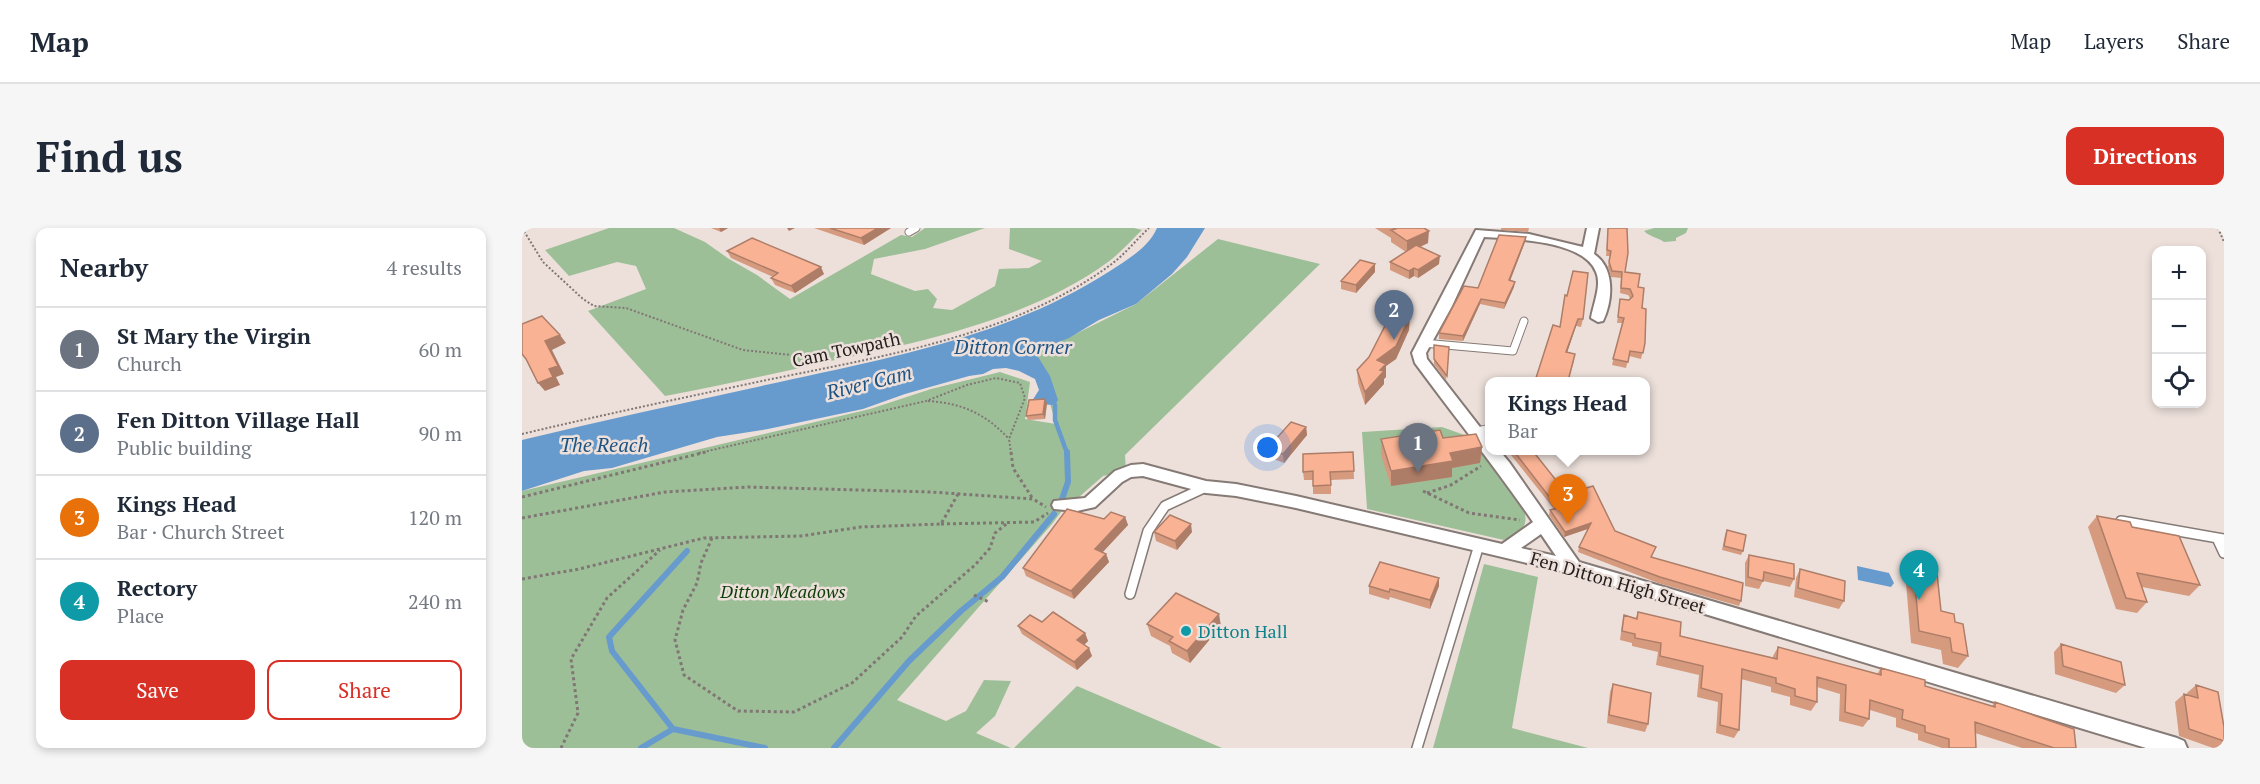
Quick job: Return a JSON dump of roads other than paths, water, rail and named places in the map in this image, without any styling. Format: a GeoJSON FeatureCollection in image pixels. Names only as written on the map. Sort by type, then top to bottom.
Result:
{"type":"FeatureCollection","features":[{"type":"Feature","properties":{"kind":"street"},"geometry":{"type":"LineString","coordinates":[[1588,255],[1593,228]]}},
{"type":"Feature","properties":{"kind":"street"},"geometry":{"type":"LineString","coordinates":[[1485,445],[1423,365],[1419,353],[1445,306],[1479,230],[1564,243],[1588,255],[1603,272],[1606,298],[1598,318]]}},
{"type":"Feature","properties":{"kind":"street"},"geometry":{"type":"LineString","coordinates":[[1494,455],[1503,466],[1540,526],[1573,567]]}},
{"type":"Feature","properties":{"kind":"street","name":"Fen Ditton High Street"},"geometry":{"type":"LineString","coordinates":[[1060,505],[1077,505],[1093,501],[1116,477],[1133,469],[1206,487],[1236,490],[1296,502],[1573,567],[2177,748]]}},
{"type":"Feature","properties":{"kind":"street"},"geometry":{"type":"LineString","coordinates":[[1504,550],[1540,526]]}},
{"type":"Feature","properties":{"kind":"lane"},"geometry":{"type":"LineString","coordinates":[[909,232],[916,228]]}},
{"type":"Feature","properties":{"kind":"lane"},"geometry":{"type":"LineString","coordinates":[[1423,343],[1513,351],[1524,321]]}},
{"type":"Feature","properties":{"kind":"lane"},"geometry":{"type":"LineString","coordinates":[[1474,432],[1485,429]]}},
{"type":"Feature","properties":{"kind":"lane"},"geometry":{"type":"LineString","coordinates":[[1130,594],[1148,531],[1166,506],[1206,487]]}},
{"type":"Feature","properties":{"kind":"lane"},"geometry":{"type":"LineString","coordinates":[[2107,518],[2220,539],[2224,553]]}},
{"type":"Feature","properties":{"kind":"lane"},"geometry":{"type":"LineString","coordinates":[[1417,748],[1479,544]]}},
{"type":"Feature","properties":{"kind":"water"},"geometry":{"type":"Polygon","coordinates":[[[1157,228],[1205,228],[1187,257],[1172,274],[1136,304],[1099,320],[1069,338],[1035,352],[1050,376],[1058,400],[1055,405],[1030,404],[1039,390],[1035,379],[1019,371],[1006,368],[993,369],[983,374],[905,394],[863,409],[717,437],[612,468],[584,471],[522,491],[522,440],[876,361],[997,326],[1036,311],[1110,271],[1143,247],[1157,228]]]}},
{"type":"Feature","properties":{"kind":"water"},"geometry":{"type":"Polygon","coordinates":[[[1857,566],[1889,573],[1894,583],[1891,587],[1858,580],[1857,566]]]}},
{"type":"Feature","properties":{"kind":"waterway"},"geometry":{"type":"LineString","coordinates":[[1055,405],[1055,420],[1067,453]]}},
{"type":"Feature","properties":{"kind":"waterway"},"geometry":{"type":"LineString","coordinates":[[1061,502],[1068,482],[1067,452]]}},
{"type":"Feature","properties":{"kind":"waterway"},"geometry":{"type":"LineString","coordinates":[[834,748],[909,661],[961,611],[1002,577],[1054,514]]}},
{"type":"Feature","properties":{"kind":"waterway"},"geometry":{"type":"LineString","coordinates":[[673,729],[612,651],[609,637],[687,551]]}},
{"type":"Feature","properties":{"kind":"waterway"},"geometry":{"type":"LineString","coordinates":[[641,748],[673,729]]}},
{"type":"Feature","properties":{"kind":"waterway"},"geometry":{"type":"LineString","coordinates":[[673,729],[765,748]]}},
{"type":"Feature","properties":{"kind":"place","name":"Fen Ditton Village Hall"},"geometry":{"type":"Point","coordinates":[1394,340]}},
{"type":"Feature","properties":{"kind":"place","name":"St Mary the Virgin"},"geometry":{"type":"Point","coordinates":[1418,473]}},
{"type":"Feature","properties":{"kind":"place","name":"Kings Head"},"geometry":{"type":"Point","coordinates":[1568,524]}},
{"type":"Feature","properties":{"kind":"place","name":"Rectory"},"geometry":{"type":"Point","coordinates":[1919,600]}},
{"type":"Feature","properties":{"kind":"place","name":"Ditton Hall"},"geometry":{"type":"Point","coordinates":[1186,631]}},
{"type":"Feature","properties":{"kind":"water label","name":"Ditton Corner"},"geometry":{"type":"Point","coordinates":[1013,346]}},
{"type":"Feature","properties":{"kind":"water label","name":"River Cam"},"geometry":{"type":"Point","coordinates":[869,382]}},
{"type":"Feature","properties":{"kind":"water label","name":"The Reach"},"geometry":{"type":"Point","coordinates":[604,444]}},
{"type":"Feature","properties":{"kind":"park label","name":"Ditton Meadows"},"geometry":{"type":"Point","coordinates":[783,591]}}]}
